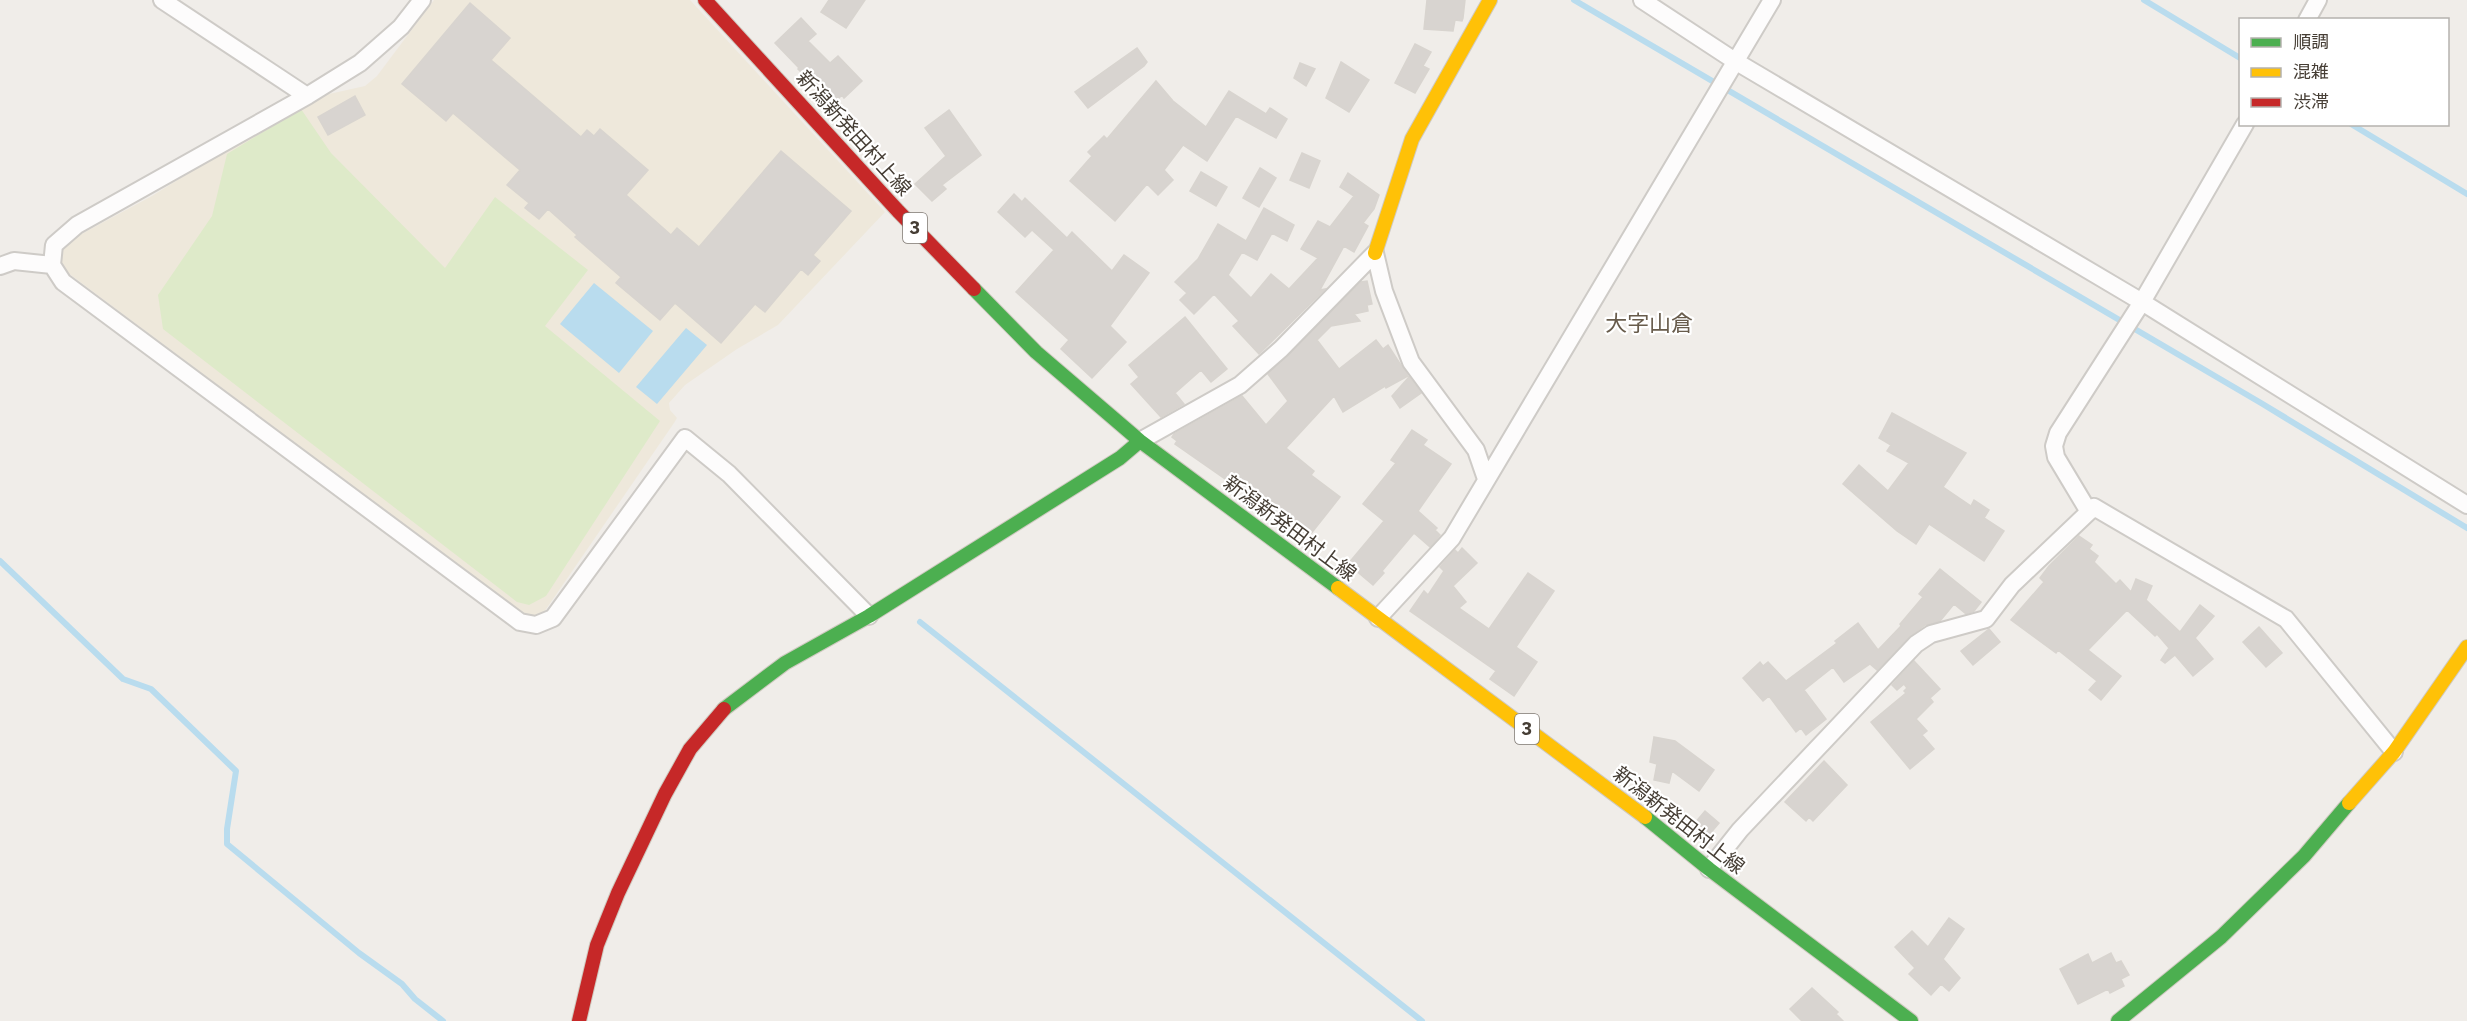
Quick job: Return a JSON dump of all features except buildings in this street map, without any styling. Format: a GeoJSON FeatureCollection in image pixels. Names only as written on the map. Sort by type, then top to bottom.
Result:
{"type":"FeatureCollection","features":[{"type":"Feature","properties":{"kind":"street"},"geometry":{"type":"LineString","coordinates":[[162,0],[307,96]]}},
{"type":"Feature","properties":{"kind":"street"},"geometry":{"type":"LineString","coordinates":[[422,0],[401,27],[360,63],[307,96],[77,225],[54,245],[51,265],[63,282],[520,622],[536,624],[553,618],[685,438],[729,474],[869,616]]}},
{"type":"Feature","properties":{"kind":"street","name":"新潟新発田村上線"},"geometry":{"type":"LineString","coordinates":[[705,0],[898,211],[1036,352],[1140,441],[1648,820],[1709,869],[1911,1021]]}},
{"type":"Feature","properties":{"kind":"street"},"geometry":{"type":"LineString","coordinates":[[579,1021],[588,977],[601,935],[665,794],[690,749],[724,709],[785,663],[869,616],[1120,458],[1140,441],[1240,385],[1281,349],[1375,253],[1412,139],[1490,0]]}},
{"type":"Feature","properties":{"kind":"street"},"geometry":{"type":"LineString","coordinates":[[1642,0],[1735,61],[2142,302],[2467,505]]}},
{"type":"Feature","properties":{"kind":"street"},"geometry":{"type":"LineString","coordinates":[[1378,618],[1452,538],[1481,493],[1486,478],[1772,0]]}},
{"type":"Feature","properties":{"kind":"street"},"geometry":{"type":"LineString","coordinates":[[2308,18],[2318,0]]}},
{"type":"Feature","properties":{"kind":"street"},"geometry":{"type":"LineString","coordinates":[[2089,512],[2056,457],[2058,433],[2142,302],[2244,126]]}},
{"type":"Feature","properties":{"kind":"street"},"geometry":{"type":"LineString","coordinates":[[1375,253],[1384,291],[1411,362],[1476,450],[1486,478]]}},
{"type":"Feature","properties":{"kind":"street"},"geometry":{"type":"LineString","coordinates":[[0,266],[14,261],[51,265]]}},
{"type":"Feature","properties":{"kind":"street"},"geometry":{"type":"LineString","coordinates":[[1709,869],[1740,830],[1916,644],[1931,634],[1986,619],[2012,585],[2094,507],[2286,619],[2394,752]]}},
{"type":"Feature","properties":{"kind":"street"},"geometry":{"type":"LineString","coordinates":[[2118,1021],[2221,937],[2304,856],[2394,752],[2467,647]]}},
{"type":"Feature","properties":{"kind":"shaded area"},"geometry":{"type":"Polygon","coordinates":[[[434,0],[690,0],[885,212],[778,325],[737,349],[685,385],[669,403],[670,410],[677,418],[674,423],[542,615],[527,618],[515,612],[423,539],[72,276],[62,268],[60,257],[63,246],[72,239],[152,196],[278,117],[320,96],[365,86],[377,76],[434,0]]]}},
{"type":"Feature","properties":{"kind":"green space"},"geometry":{"type":"Polygon","coordinates":[[[301,109],[331,153],[445,268],[495,197],[588,270],[545,326],[660,421],[546,596],[529,605],[517,602],[163,329],[158,295],[212,216],[227,154],[301,109]]]}},
{"type":"Feature","properties":{"kind":"water"},"geometry":{"type":"Polygon","coordinates":[[[594,283],[653,331],[619,373],[560,324],[594,283]]]}},
{"type":"Feature","properties":{"kind":"water"},"geometry":{"type":"Polygon","coordinates":[[[686,328],[707,345],[657,404],[636,387],[686,328]]]}},
{"type":"Feature","properties":{"kind":"waterway"},"geometry":{"type":"LineString","coordinates":[[1574,0],[2261,403],[2467,528]]}},
{"type":"Feature","properties":{"kind":"waterway"},"geometry":{"type":"LineString","coordinates":[[2144,0],[2239,57]]}},
{"type":"Feature","properties":{"kind":"waterway"},"geometry":{"type":"LineString","coordinates":[[2354,126],[2467,194]]}},
{"type":"Feature","properties":{"kind":"waterway"},"geometry":{"type":"LineString","coordinates":[[0,561],[123,679],[151,689],[236,771],[227,829],[227,844],[359,953],[402,984],[415,999],[443,1021]]}},
{"type":"Feature","properties":{"kind":"waterway"},"geometry":{"type":"LineString","coordinates":[[920,622],[1422,1021]]}},
{"type":"Feature","properties":{"kind":"traffic: fast"},"geometry":{"type":"LineString","coordinates":[[974,289],[1036,352],[1140,441],[1338,588]]}},
{"type":"Feature","properties":{"kind":"traffic: fast"},"geometry":{"type":"LineString","coordinates":[[724,709],[785,663],[869,616],[1120,458],[1140,441]]}},
{"type":"Feature","properties":{"kind":"traffic: fast"},"geometry":{"type":"LineString","coordinates":[[2118,1021],[2221,937],[2304,856],[2349,803]]}},
{"type":"Feature","properties":{"kind":"traffic: fast"},"geometry":{"type":"LineString","coordinates":[[1645,817],[1709,869],[1911,1021]]}},
{"type":"Feature","properties":{"kind":"traffic: slow"},"geometry":{"type":"LineString","coordinates":[[1375,253],[1412,139],[1490,0]]}},
{"type":"Feature","properties":{"kind":"traffic: slow"},"geometry":{"type":"LineString","coordinates":[[1338,588],[1645,817]]}},
{"type":"Feature","properties":{"kind":"traffic: slow"},"geometry":{"type":"LineString","coordinates":[[2349,803],[2394,752],[2467,647]]}},
{"type":"Feature","properties":{"kind":"traffic: jam"},"geometry":{"type":"LineString","coordinates":[[705,0],[898,211],[974,289]]}},
{"type":"Feature","properties":{"kind":"traffic: jam"},"geometry":{"type":"LineString","coordinates":[[579,1021],[597,945],[618,893],[665,794],[690,749],[724,709]]}},
{"type":"Feature","properties":{"kind":"district","name":"大字山倉"},"geometry":{"type":"Point","coordinates":[1649,323]}}]}
